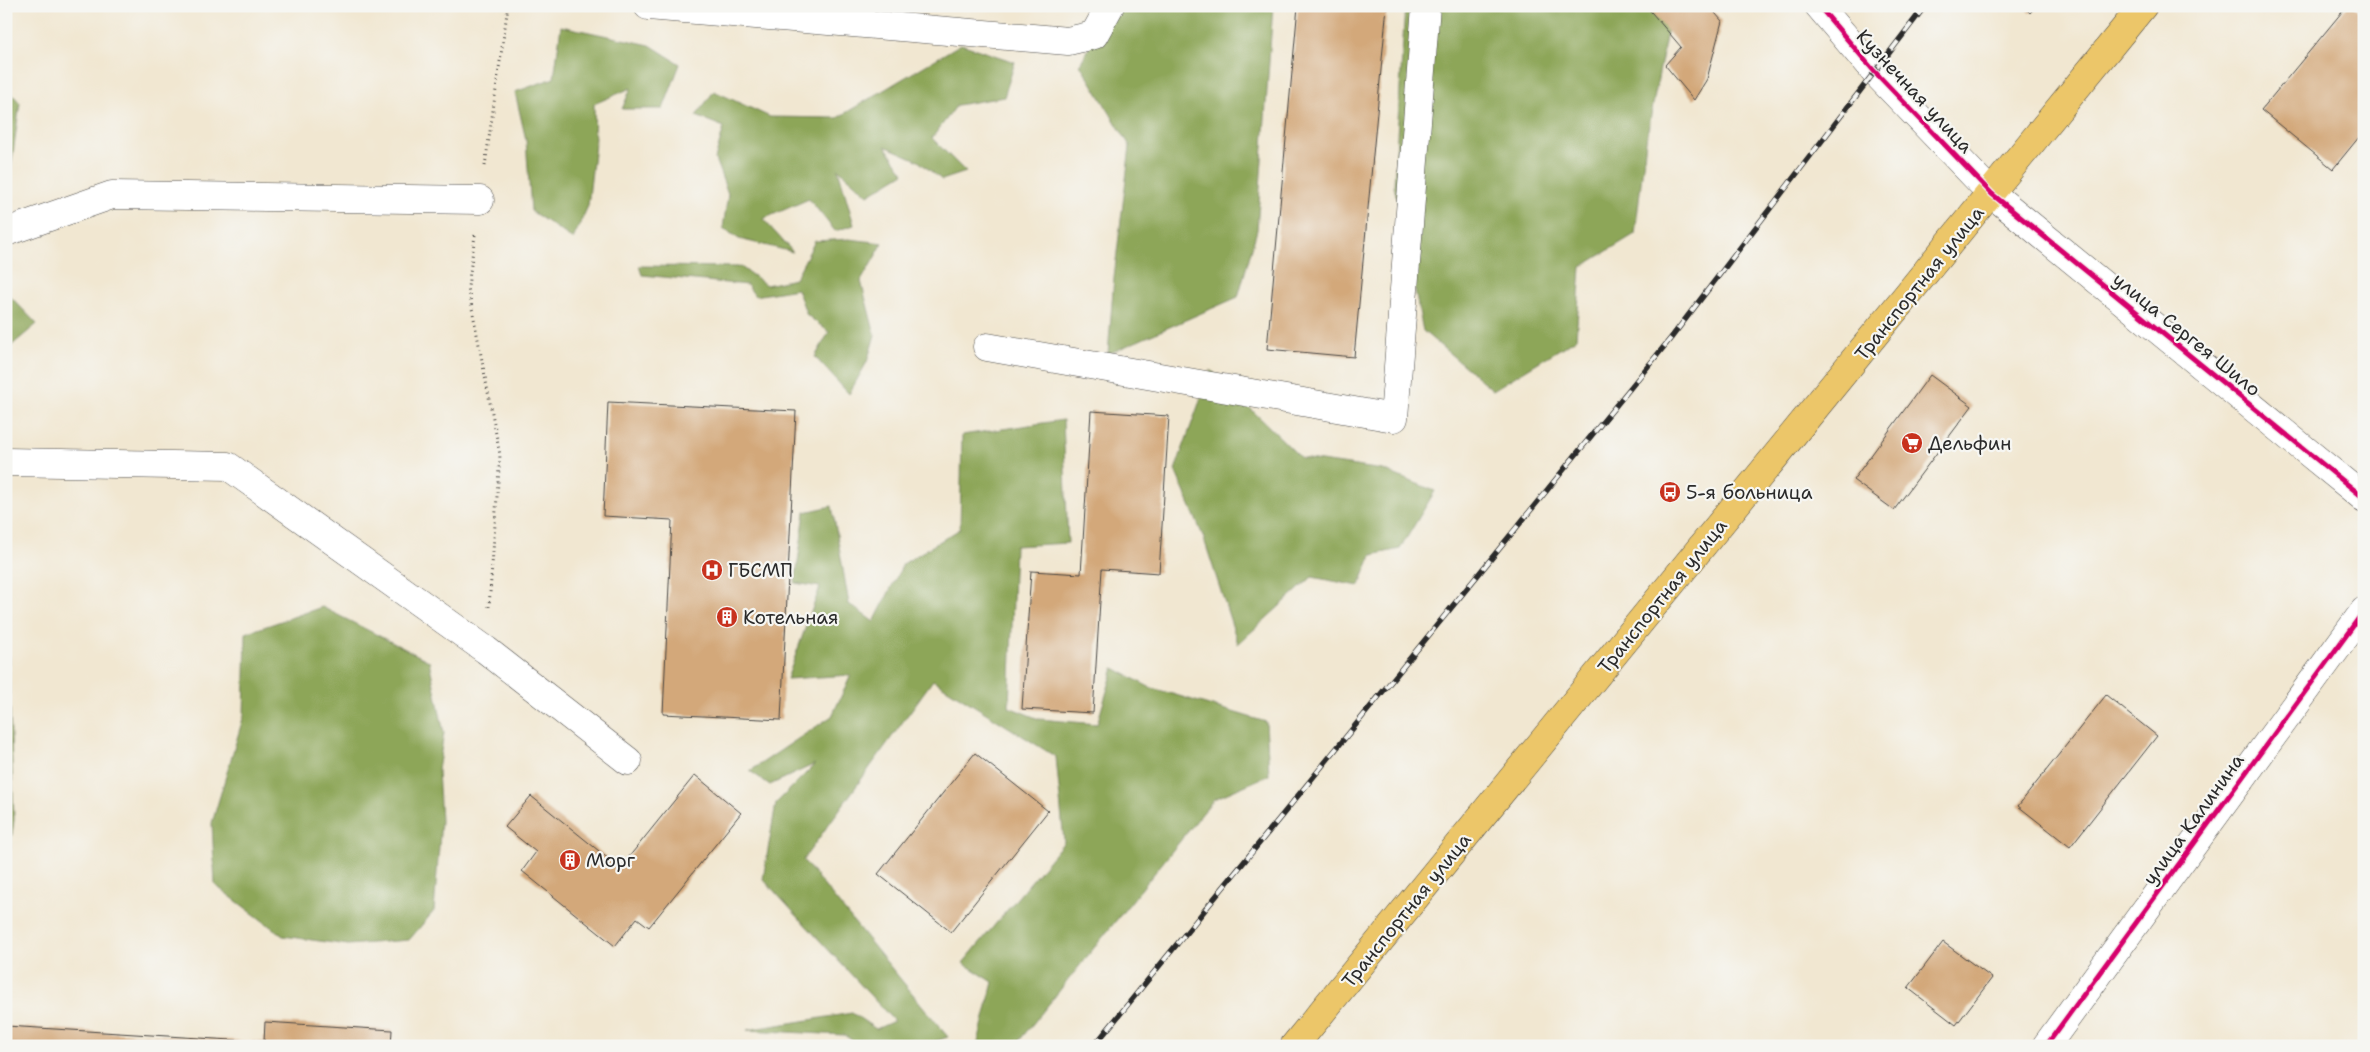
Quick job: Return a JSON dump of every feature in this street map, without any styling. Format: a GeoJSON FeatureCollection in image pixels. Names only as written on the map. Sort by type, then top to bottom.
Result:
{"type":"FeatureCollection","features":[{"type":"Feature","properties":{"kind":"main road","name":"Транспортная улица"},"geometry":{"type":"LineString","coordinates":[[1294,1046],[1992,194],[2143,6]]}},
{"type":"Feature","properties":{"kind":"street"},"geometry":{"type":"LineString","coordinates":[[648,6],[1068,41],[1094,35],[1110,6]]}},
{"type":"Feature","properties":{"kind":"street"},"geometry":{"type":"LineString","coordinates":[[987,346],[1394,418],[1426,6]]}},
{"type":"Feature","properties":{"kind":"street","name":"Кузнечная улица"},"geometry":{"type":"LineString","coordinates":[[1819,6],[1874,71],[1992,194]]}},
{"type":"Feature","properties":{"kind":"street","name":"улица Сергея Шило"},"geometry":{"type":"LineString","coordinates":[[1992,194],[2364,498]]}},
{"type":"Feature","properties":{"kind":"street"},"geometry":{"type":"LineString","coordinates":[[6,232],[112,195],[480,200]]}},
{"type":"Feature","properties":{"kind":"street"},"geometry":{"type":"LineString","coordinates":[[6,462],[228,466],[486,650],[628,761]]}},
{"type":"Feature","properties":{"kind":"street","name":"улица Калинина"},"geometry":{"type":"LineString","coordinates":[[2046,1046],[2364,611]]}},
{"type":"Feature","properties":{"kind":"path"},"geometry":{"type":"LineString","coordinates":[[486,650],[500,455],[468,287],[508,6]]}},
{"type":"Feature","properties":{"kind":"green space"},"geometry":{"type":"Polygon","coordinates":[[[1112,6],[1273,6],[1257,230],[1238,297],[1108,354],[1114,277],[1130,146],[1080,64],[1112,6]]]}},
{"type":"Feature","properties":{"kind":"green space"},"geometry":{"type":"Polygon","coordinates":[[[1405,6],[1672,6],[1646,141],[1635,234],[1581,267],[1576,339],[1493,390],[1423,331],[1394,185],[1405,6]]]}},
{"type":"Feature","properties":{"kind":"green space"},"geometry":{"type":"Polygon","coordinates":[[[561,26],[650,45],[680,64],[663,109],[622,109],[631,88],[594,104],[595,144],[588,206],[573,239],[531,211],[526,140],[515,92],[554,78],[561,26]]]}},
{"type":"Feature","properties":{"kind":"green space"},"geometry":{"type":"Polygon","coordinates":[[[961,44],[1015,62],[1004,97],[957,105],[932,138],[966,172],[942,180],[917,160],[885,146],[904,173],[868,195],[838,169],[854,225],[835,231],[809,199],[763,219],[793,252],[739,239],[723,228],[728,194],[715,159],[724,127],[696,116],[714,91],[770,117],[837,118],[961,44]]]}},
{"type":"Feature","properties":{"kind":"green space"},"geometry":{"type":"Polygon","coordinates":[[[6,87],[20,103],[6,203],[6,87]]]}},
{"type":"Feature","properties":{"kind":"green space"},"geometry":{"type":"Polygon","coordinates":[[[849,239],[883,243],[861,281],[875,335],[867,362],[849,394],[815,357],[829,332],[807,315],[797,289],[755,296],[747,285],[642,275],[639,266],[741,267],[766,285],[795,279],[815,241],[849,239]]]}},
{"type":"Feature","properties":{"kind":"green space"},"geometry":{"type":"Polygon","coordinates":[[[6,292],[37,324],[11,346],[6,365],[6,292]]]}},
{"type":"Feature","properties":{"kind":"green space"},"geometry":{"type":"Polygon","coordinates":[[[1211,370],[1301,458],[1383,470],[1435,491],[1400,549],[1372,555],[1359,586],[1312,577],[1238,644],[1203,536],[1175,470],[1211,370]]]}},
{"type":"Feature","properties":{"kind":"green space"},"geometry":{"type":"Polygon","coordinates":[[[1063,420],[1068,543],[1015,546],[1009,707],[1039,719],[1097,724],[1114,668],[1149,687],[1266,722],[1269,775],[1214,799],[1015,1046],[977,1046],[993,982],[963,963],[1064,842],[1056,757],[933,680],[803,860],[948,1037],[922,1046],[861,1046],[844,1035],[747,1030],[852,1013],[876,1029],[894,1021],[763,879],[776,803],[815,764],[770,785],[750,771],[832,716],[851,675],[787,679],[820,587],[795,583],[805,512],[832,506],[849,604],[874,622],[903,564],[960,529],[962,435],[1063,420]]]}},
{"type":"Feature","properties":{"kind":"green space"},"geometry":{"type":"Polygon","coordinates":[[[6,599],[14,820],[6,876],[6,599]]]}},
{"type":"Feature","properties":{"kind":"green space"},"geometry":{"type":"Polygon","coordinates":[[[322,607],[429,661],[444,733],[438,770],[441,821],[434,911],[409,940],[348,945],[283,936],[215,885],[212,823],[244,715],[246,633],[322,607]]]}},
{"type":"Feature","properties":{"kind":"building"},"geometry":{"type":"Polygon","coordinates":[[[1298,6],[1387,6],[1354,357],[1267,349],[1298,6]]]}},
{"type":"Feature","properties":{"kind":"building"},"geometry":{"type":"Polygon","coordinates":[[[1646,6],[1709,6],[1722,21],[1707,79],[1694,100],[1665,65],[1681,47],[1646,6]]]}},
{"type":"Feature","properties":{"kind":"building"},"geometry":{"type":"Polygon","coordinates":[[[2023,6],[2036,6],[2030,13],[2023,6]]]}},
{"type":"Feature","properties":{"kind":"building"},"geometry":{"type":"Polygon","coordinates":[[[2347,6],[2353,6],[2364,15],[2364,131],[2333,169],[2261,110],[2347,6]]]}},
{"type":"Feature","properties":{"kind":"building","name":"Дельфин"},"geometry":{"type":"Polygon","coordinates":[[[1930,375],[1972,406],[1894,510],[1853,480],[1930,375]]]}},
{"type":"Feature","properties":{"kind":"building","name":"Котельная"},"geometry":{"type":"Polygon","coordinates":[[[608,402],[796,411],[781,720],[663,714],[672,520],[603,516],[608,402]]]}},
{"type":"Feature","properties":{"kind":"building"},"geometry":{"type":"Polygon","coordinates":[[[1091,411],[1169,416],[1159,573],[1102,569],[1093,713],[1022,709],[1031,571],[1081,574],[1091,411]]]}},
{"type":"Feature","properties":{"kind":"building"},"geometry":{"type":"Polygon","coordinates":[[[2106,695],[2157,736],[2070,847],[2018,806],[2106,695]]]}},
{"type":"Feature","properties":{"kind":"building"},"geometry":{"type":"Polygon","coordinates":[[[975,753],[1048,811],[951,932],[878,874],[975,753]]]}},
{"type":"Feature","properties":{"kind":"building","name":"Морг"},"geometry":{"type":"Polygon","coordinates":[[[695,775],[741,813],[649,927],[637,918],[615,946],[522,871],[536,852],[505,827],[531,796],[620,868],[695,775]]]}},
{"type":"Feature","properties":{"kind":"building"},"geometry":{"type":"Polygon","coordinates":[[[1943,942],[1992,978],[1956,1025],[1908,988],[1943,942]]]}},
{"type":"Feature","properties":{"kind":"building"},"geometry":{"type":"Polygon","coordinates":[[[265,1022],[392,1030],[391,1046],[6,1046],[6,1026],[264,1042],[265,1022]]]}},
{"type":"Feature","properties":{"kind":"railway"},"geometry":{"type":"LineString","coordinates":[[1094,1046],[1671,338],[1925,6]]}},
{"type":"Feature","properties":{"kind":"cycle path"},"geometry":{"type":"LineString","coordinates":[[1819,6],[1874,71],[1992,194],[2364,498]]}},
{"type":"Feature","properties":{"kind":"cycle path"},"geometry":{"type":"LineString","coordinates":[[2046,1046],[2364,611]]}},
{"type":"Feature","properties":{"kind":"place","name":"Дельфин"},"geometry":{"type":"Point","coordinates":[1912,443]}},
{"type":"Feature","properties":{"kind":"place","name":"5-я больница"},"geometry":{"type":"Point","coordinates":[1670,492]}},
{"type":"Feature","properties":{"kind":"place","name":"ГБСМП"},"geometry":{"type":"Point","coordinates":[712,570]}},
{"type":"Feature","properties":{"kind":"place","name":"Котельная"},"geometry":{"type":"Point","coordinates":[727,617]}},
{"type":"Feature","properties":{"kind":"place","name":"Морг"},"geometry":{"type":"Point","coordinates":[570,860]}}]}
